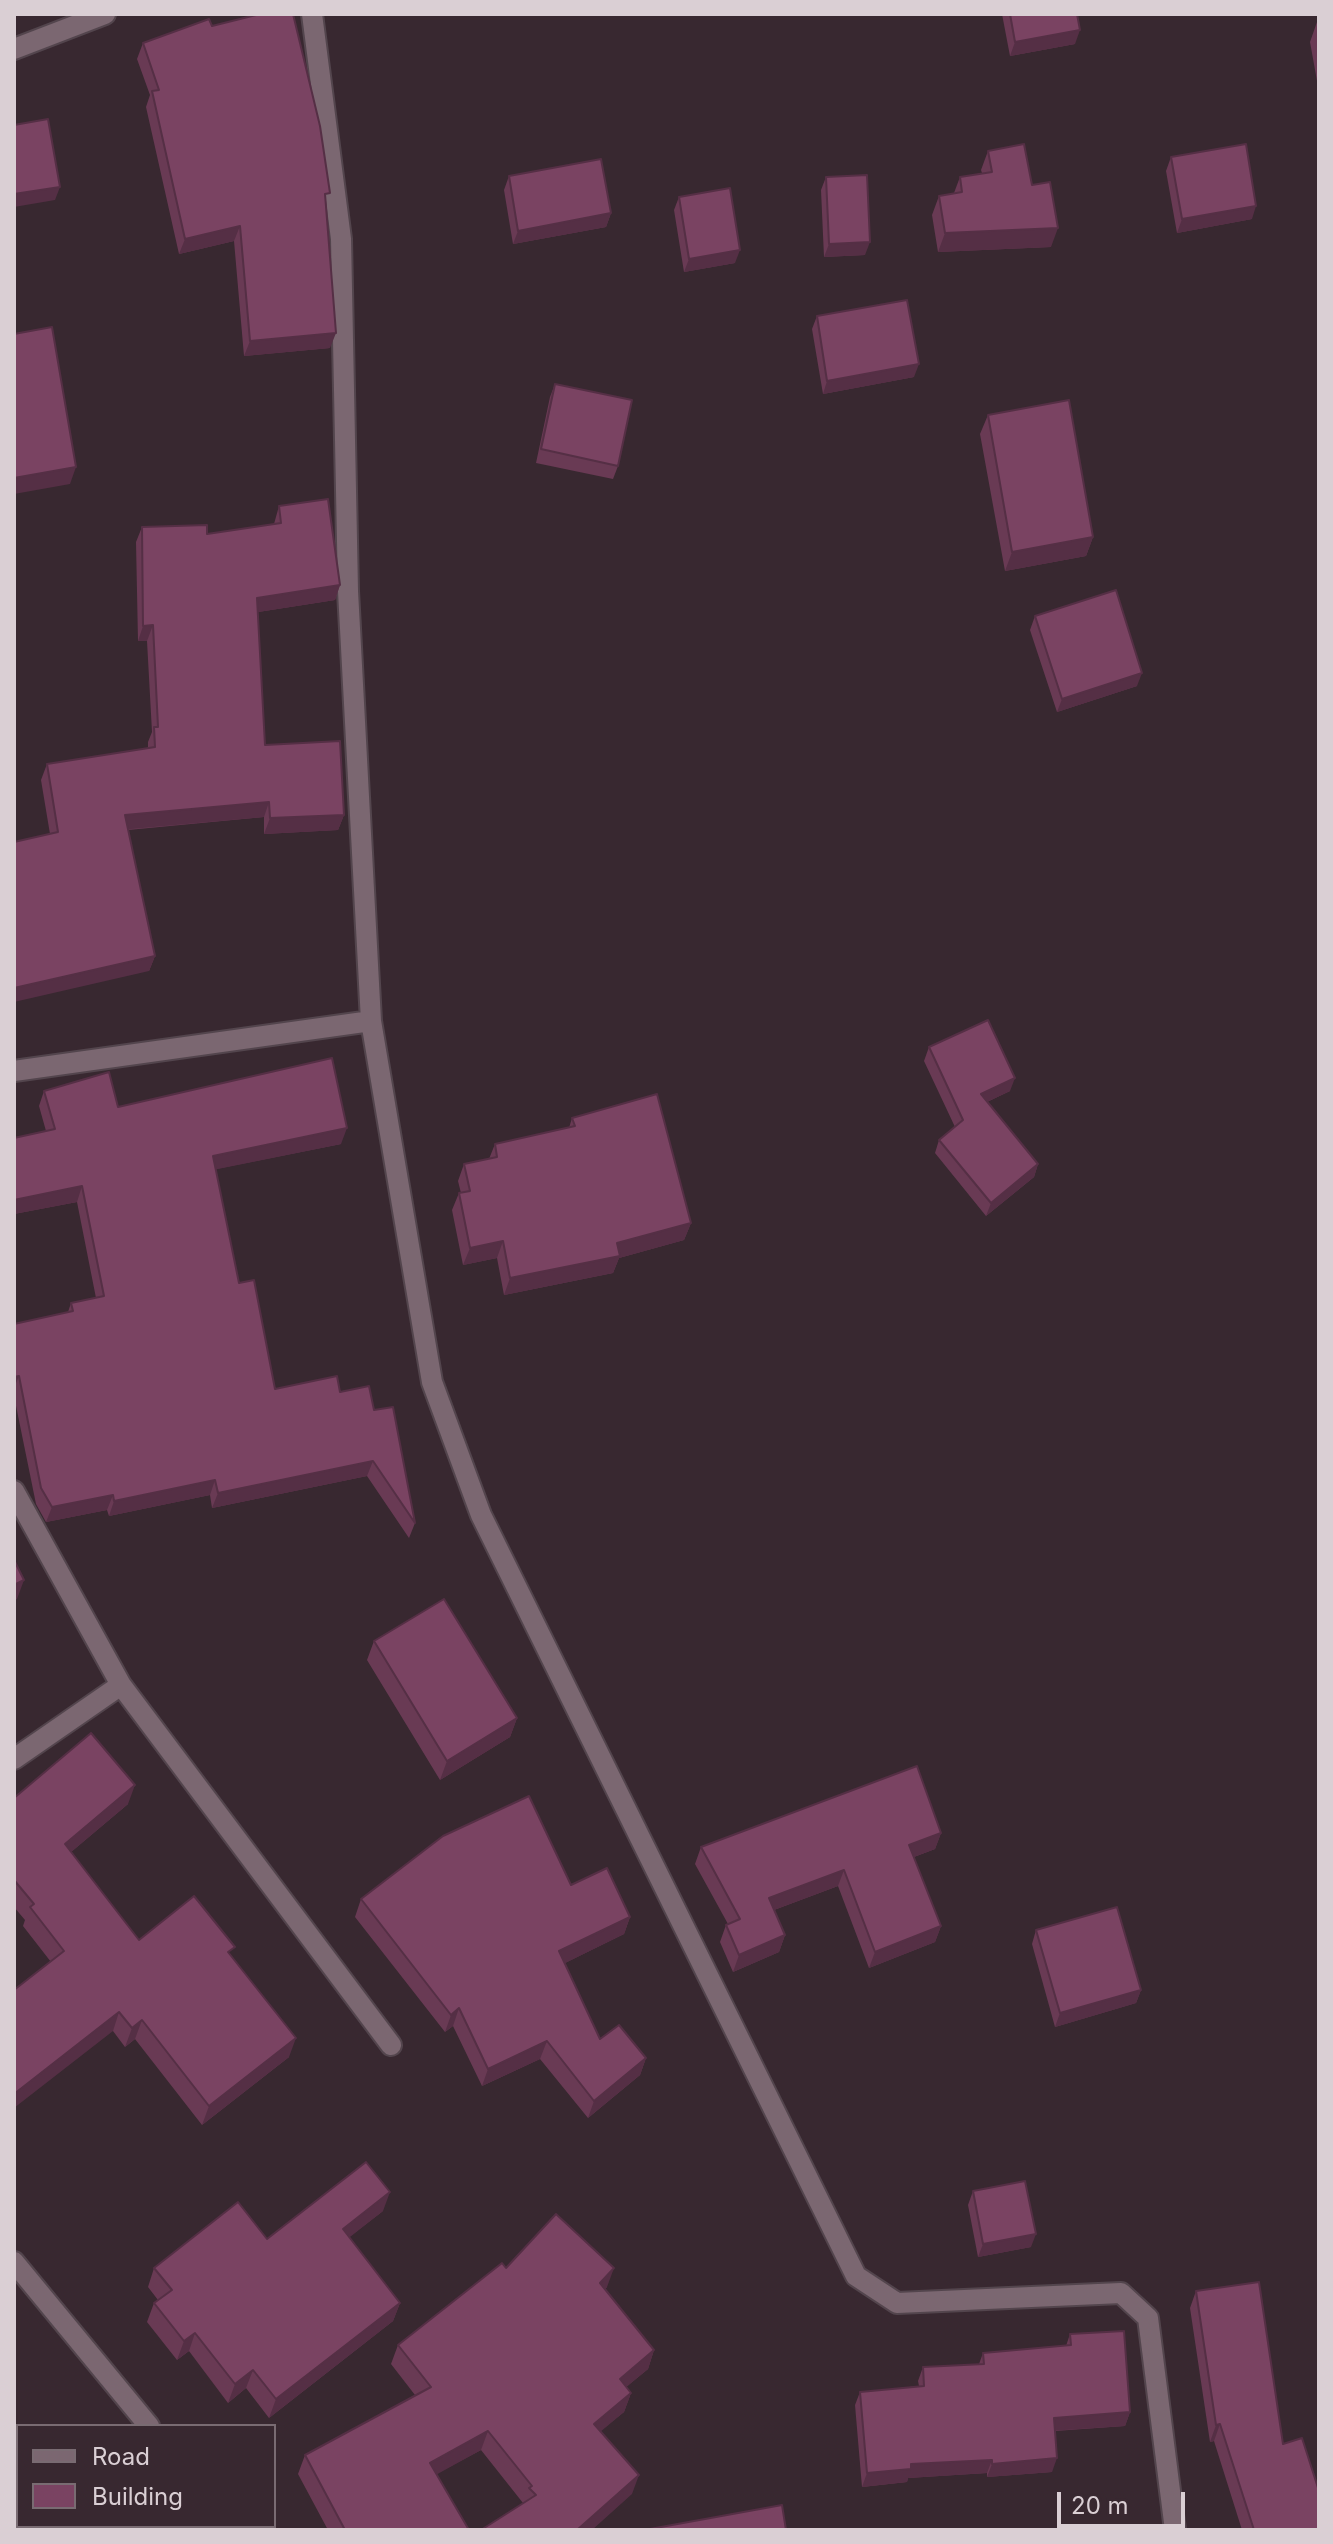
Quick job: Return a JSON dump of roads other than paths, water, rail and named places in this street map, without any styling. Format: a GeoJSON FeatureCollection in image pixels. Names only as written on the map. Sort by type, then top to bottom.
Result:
{"type":"FeatureCollection","features":[{"type":"Feature","properties":{"kind":"street"},"geometry":{"type":"LineString","coordinates":[[14,49],[105,14]]}},
{"type":"Feature","properties":{"kind":"street"},"geometry":{"type":"LineString","coordinates":[[312,14],[341,239],[348,591],[371,1021],[432,1382],[481,1515],[856,2276],[897,2303],[1121,2293],[1148,2318],[1175,2530]]}},
{"type":"Feature","properties":{"kind":"street"},"geometry":{"type":"LineString","coordinates":[[14,1071],[371,1021]]}},
{"type":"Feature","properties":{"kind":"street"},"geometry":{"type":"LineString","coordinates":[[14,1491],[121,1685],[391,2045]]}},
{"type":"Feature","properties":{"kind":"street"},"geometry":{"type":"LineString","coordinates":[[14,1759],[121,1685]]}},
{"type":"Feature","properties":{"kind":"street"},"geometry":{"type":"LineString","coordinates":[[14,2262],[147,2424]]}}]}
